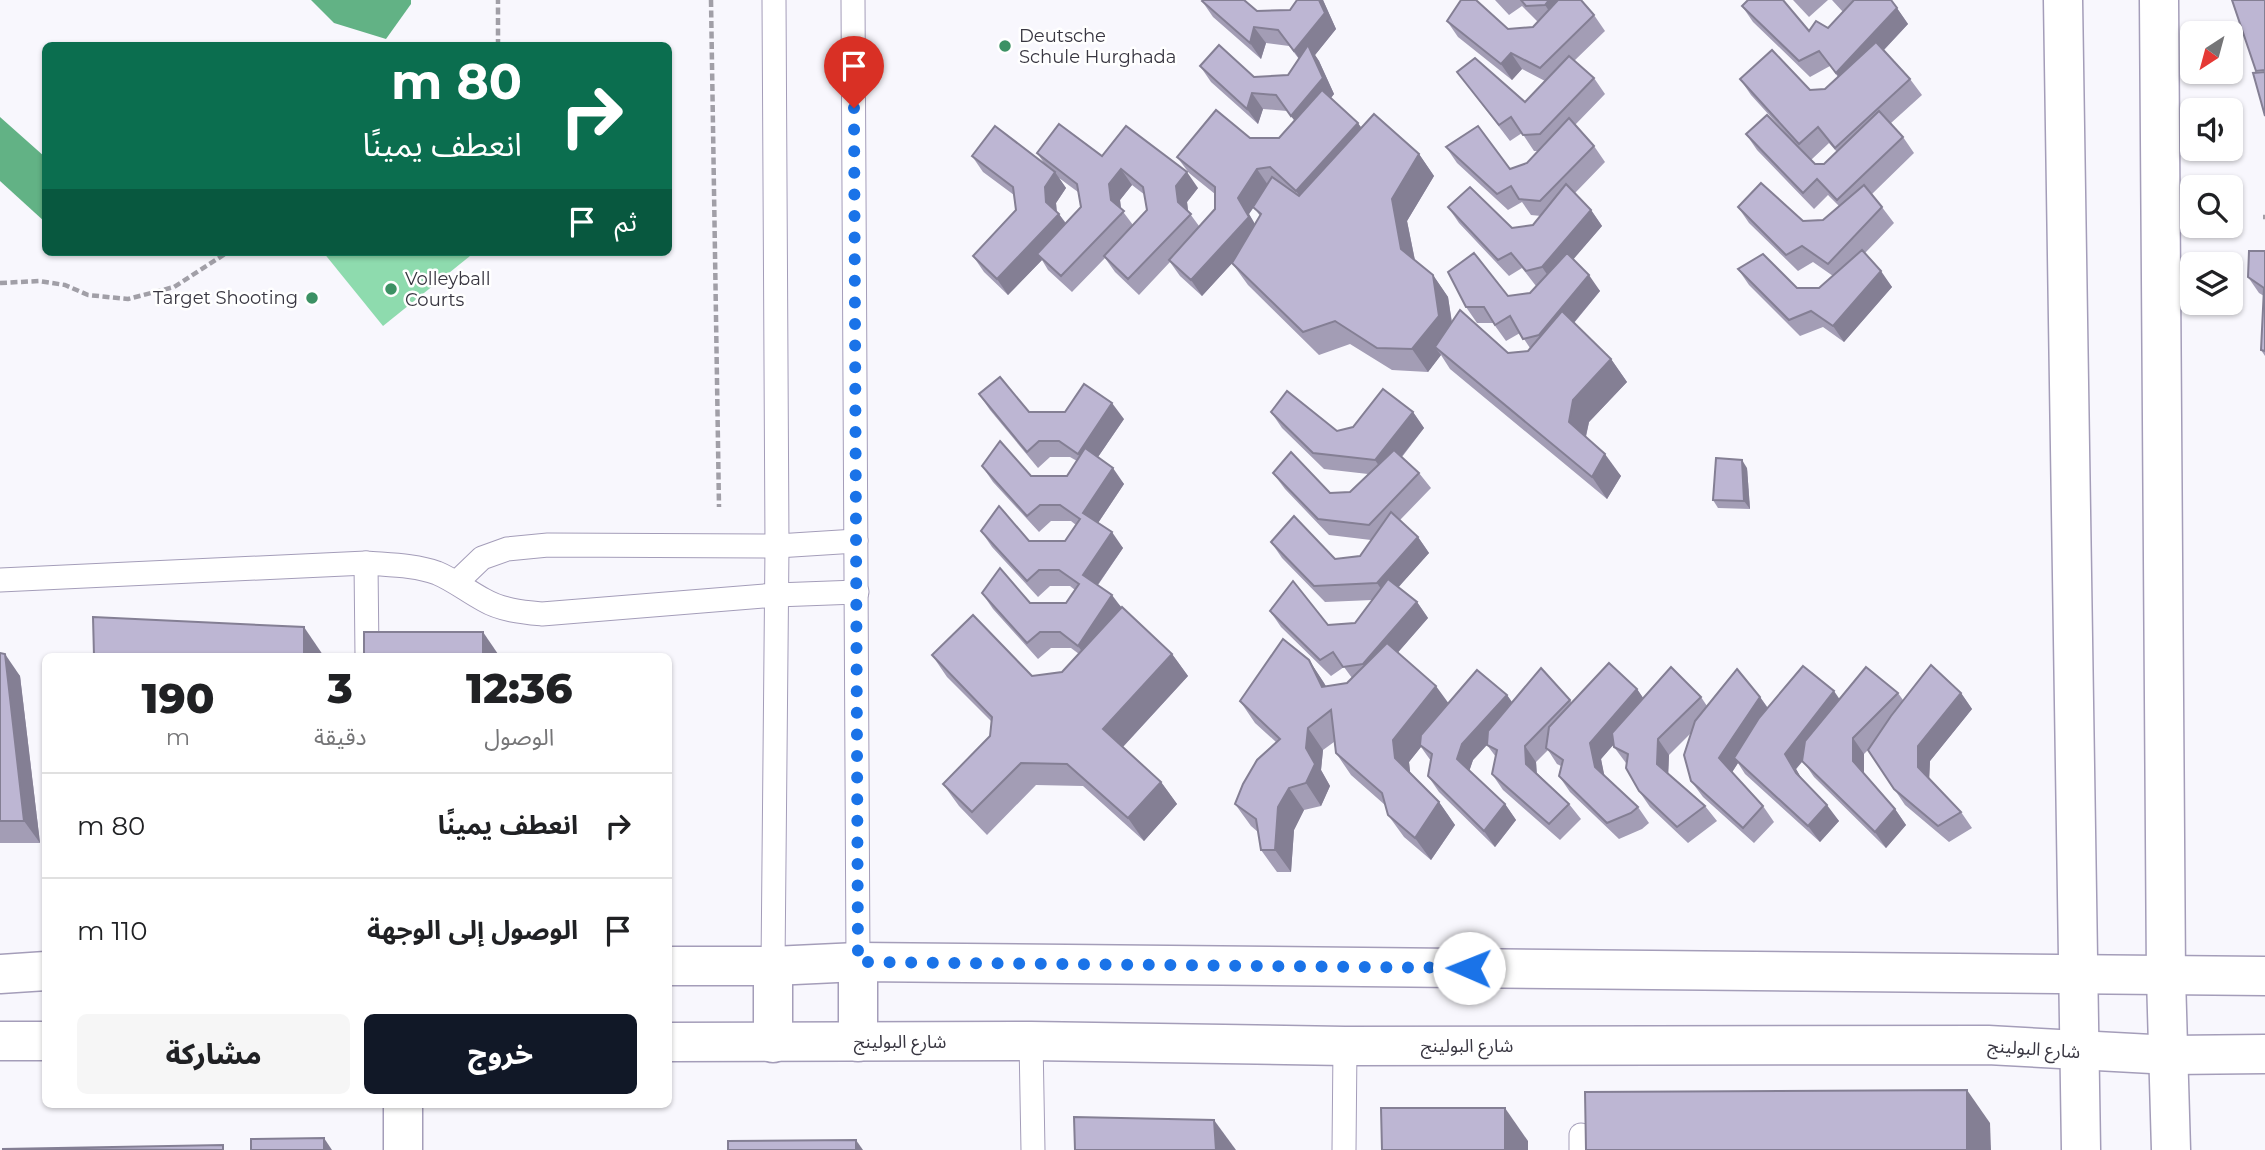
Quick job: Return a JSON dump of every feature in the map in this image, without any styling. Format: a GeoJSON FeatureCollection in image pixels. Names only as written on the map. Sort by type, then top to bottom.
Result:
{"type":"FeatureCollection","features":[{"type":"Feature","properties":{"kind":"street"},"geometry":{"type":"LineString","coordinates":[[2063,0],[2081,1150]]}},
{"type":"Feature","properties":{"kind":"street"},"geometry":{"type":"LineString","coordinates":[[2159,0],[2166,977],[2171,1150]]}},
{"type":"Feature","properties":{"kind":"street"},"geometry":{"type":"LineString","coordinates":[[858,962],[858,1042]]}},
{"type":"Feature","properties":{"kind":"street"},"geometry":{"type":"LineString","coordinates":[[672,967],[858,962],[2265,976]]}},
{"type":"Feature","properties":{"kind":"street"},"geometry":{"type":"LineString","coordinates":[[773,966],[774,1043]]}},
{"type":"Feature","properties":{"kind":"street"},"geometry":{"type":"LineString","coordinates":[[0,974],[42,971]]}},
{"type":"Feature","properties":{"kind":"street"},"geometry":{"type":"LineString","coordinates":[[0,1041],[42,1041]]}},
{"type":"Feature","properties":{"kind":"street","name":"شارع البولينج"},"geometry":{"type":"LineString","coordinates":[[672,1042],[1031,1041],[1345,1046],[1988,1045],[2170,1055],[2265,1054]]}},
{"type":"Feature","properties":{"kind":"street"},"geometry":{"type":"LineString","coordinates":[[403,1108],[403,1150]]}},
{"type":"Feature","properties":{"kind":"lane"},"geometry":{"type":"LineString","coordinates":[[773,966],[777,546],[774,0]]}},
{"type":"Feature","properties":{"kind":"lane"},"geometry":{"type":"LineString","coordinates":[[853,0],[858,962]]}},
{"type":"Feature","properties":{"kind":"lane"},"geometry":{"type":"LineString","coordinates":[[457,582],[482,558],[507,549],[548,545],[777,546],[856,541]]}},
{"type":"Feature","properties":{"kind":"lane"},"geometry":{"type":"LineString","coordinates":[[0,580],[366,564],[402,566],[433,572],[457,582],[486,601],[511,611],[542,614],[776,595],[857,592]]}},
{"type":"Feature","properties":{"kind":"lane"},"geometry":{"type":"LineString","coordinates":[[366,564],[367,653]]}},
{"type":"Feature","properties":{"kind":"lane"},"geometry":{"type":"LineString","coordinates":[[1031,1041],[1033,1150]]}},
{"type":"Feature","properties":{"kind":"lane"},"geometry":{"type":"LineString","coordinates":[[1344,1150],[1345,1046]]}},
{"type":"Feature","properties":{"kind":"path"},"geometry":{"type":"LineString","coordinates":[[499,0],[499,42]]}},
{"type":"Feature","properties":{"kind":"path"},"geometry":{"type":"LineString","coordinates":[[711,0],[720,546]]}},
{"type":"Feature","properties":{"kind":"path"},"geometry":{"type":"LineString","coordinates":[[0,283],[39,281],[65,285],[88,295],[128,299],[174,287],[222,256]]}},
{"type":"Feature","properties":{"kind":"shaded area"},"geometry":{"type":"Polygon","coordinates":[[[311,0],[411,0],[411,4],[386,39],[334,23],[311,0]]]}},
{"type":"Feature","properties":{"kind":"shaded area"},"geometry":{"type":"Polygon","coordinates":[[[0,117],[42,154],[42,219],[0,181],[0,117]]]}},
{"type":"Feature","properties":{"kind":"shaded area","name":"Volleyball Courts"},"geometry":{"type":"Polygon","coordinates":[[[326,256],[470,256],[383,326],[326,256]]]}},
{"type":"Feature","properties":{"kind":"building"},"geometry":{"type":"Polygon","coordinates":[[[1203,0],[1244,0],[1257,11],[1290,10],[1297,0],[1319,0],[1325,13],[1294,51],[1278,30],[1254,27],[1250,43],[1203,0]]]}},
{"type":"Feature","properties":{"kind":"building"},"geometry":{"type":"Polygon","coordinates":[[[1461,0],[1476,0],[1508,29],[1533,27],[1558,0],[1581,0],[1594,15],[1540,68],[1511,53],[1501,64],[1447,21],[1461,0]]]}},
{"type":"Feature","properties":{"kind":"building"},"geometry":{"type":"Polygon","coordinates":[[[1521,0],[1549,0],[1545,5],[1526,6],[1521,0]]]}},
{"type":"Feature","properties":{"kind":"building"},"geometry":{"type":"Polygon","coordinates":[[[1748,0],[1783,0],[1809,31],[1816,21],[1828,28],[1854,0],[1891,0],[1897,8],[1836,73],[1819,51],[1799,61],[1742,6],[1748,0]]]}},
{"type":"Feature","properties":{"kind":"building"},"geometry":{"type":"Polygon","coordinates":[[[2232,0],[2265,0],[2265,70],[2256,71],[2244,36],[2244,21],[2239,21],[2232,0]]]}},
{"type":"Feature","properties":{"kind":"building"},"geometry":{"type":"Polygon","coordinates":[[[1876,42],[1910,79],[1835,148],[1818,127],[1799,144],[1740,79],[1772,50],[1810,90],[1825,89],[1876,42]]]}},
{"type":"Feature","properties":{"kind":"building"},"geometry":{"type":"Polygon","coordinates":[[[1219,45],[1254,77],[1288,75],[1308,45],[1323,78],[1291,116],[1276,95],[1252,93],[1247,109],[1200,66],[1219,45]]]}},
{"type":"Feature","properties":{"kind":"building"},"geometry":{"type":"Polygon","coordinates":[[[1569,56],[1594,78],[1540,134],[1523,135],[1511,117],[1499,125],[1457,72],[1475,58],[1525,102],[1569,56]]]}},
{"type":"Feature","properties":{"kind":"building"},"geometry":{"type":"Polygon","coordinates":[[[2265,72],[2265,116],[2253,73],[2265,72]]]}},
{"type":"Feature","properties":{"kind":"building"},"geometry":{"type":"Polygon","coordinates":[[[1322,90],[1358,123],[1296,191],[1270,167],[1257,169],[1238,198],[1249,217],[1191,280],[1169,260],[1215,209],[1215,187],[1177,157],[1216,110],[1250,138],[1279,138],[1322,90]]]}},
{"type":"Feature","properties":{"kind":"building"},"geometry":{"type":"Polygon","coordinates":[[[1879,111],[1903,137],[1837,200],[1817,179],[1803,193],[1746,134],[1767,115],[1815,164],[1824,164],[1879,111]]]}},
{"type":"Feature","properties":{"kind":"building"},"geometry":{"type":"Polygon","coordinates":[[[1374,114],[1419,154],[1392,199],[1401,249],[1433,275],[1439,316],[1412,349],[1377,348],[1335,321],[1303,332],[1232,263],[1261,214],[1253,207],[1272,177],[1299,196],[1374,114]]]}},
{"type":"Feature","properties":{"kind":"building"},"geometry":{"type":"Polygon","coordinates":[[[1569,118],[1594,146],[1540,201],[1519,199],[1511,186],[1497,194],[1446,147],[1478,126],[1510,169],[1527,163],[1569,118]]]}},
{"type":"Feature","properties":{"kind":"building"},"geometry":{"type":"Polygon","coordinates":[[[1059,124],[1102,156],[1126,126],[1187,172],[1176,186],[1178,202],[1191,214],[1128,279],[1104,256],[1147,210],[1143,187],[1121,169],[1109,184],[1111,200],[1124,211],[1061,276],[1037,254],[1081,207],[1077,184],[1037,153],[1059,124]]]}},
{"type":"Feature","properties":{"kind":"building"},"geometry":{"type":"Polygon","coordinates":[[[995,126],[1055,172],[1045,187],[1046,202],[1059,214],[997,279],[973,256],[1016,210],[1013,187],[972,156],[995,126]]]}},
{"type":"Feature","properties":{"kind":"building"},"geometry":{"type":"Polygon","coordinates":[[[1761,183],[1803,221],[1823,220],[1864,185],[1882,207],[1828,264],[1802,246],[1786,255],[1738,207],[1761,183]]]}},
{"type":"Feature","properties":{"kind":"building"},"geometry":{"type":"Polygon","coordinates":[[[1566,184],[1591,210],[1542,267],[1526,271],[1511,253],[1498,260],[1448,207],[1470,187],[1512,228],[1533,225],[1566,184]]]}},
{"type":"Feature","properties":{"kind":"building"},"geometry":{"type":"Polygon","coordinates":[[[1862,250],[1881,271],[1833,326],[1811,311],[1789,320],[1738,269],[1763,254],[1797,288],[1819,288],[1862,250]]]}},
{"type":"Feature","properties":{"kind":"building"},"geometry":{"type":"Polygon","coordinates":[[[2249,251],[2265,251],[2265,351],[2261,350],[2264,288],[2248,277],[2249,251]]]}},
{"type":"Feature","properties":{"kind":"building"},"geometry":{"type":"Polygon","coordinates":[[[1474,253],[1508,296],[1530,293],[1567,253],[1589,275],[1539,335],[1523,339],[1510,316],[1495,325],[1484,307],[1466,307],[1448,272],[1474,253]]]}},
{"type":"Feature","properties":{"kind":"building"},"geometry":{"type":"Polygon","coordinates":[[[1460,310],[1508,353],[1528,351],[1562,311],[1611,359],[1573,400],[1569,422],[1605,454],[1592,477],[1435,347],[1460,310]]]}},
{"type":"Feature","properties":{"kind":"building"},"geometry":{"type":"Polygon","coordinates":[[[1000,377],[1029,412],[1065,412],[1084,384],[1112,403],[1078,454],[1059,441],[1039,441],[1027,452],[979,394],[1000,377]]]}},
{"type":"Feature","properties":{"kind":"building"},"geometry":{"type":"Polygon","coordinates":[[[1383,389],[1413,412],[1375,460],[1313,453],[1271,412],[1287,391],[1337,431],[1353,427],[1383,389]]]}},
{"type":"Feature","properties":{"kind":"building"},"geometry":{"type":"Polygon","coordinates":[[[1000,441],[1031,476],[1067,476],[1085,448],[1113,468],[1083,513],[1112,532],[1083,575],[1112,595],[1078,646],[1060,632],[1040,632],[1027,643],[982,593],[1000,568],[1030,603],[1066,603],[1079,584],[1059,570],[1039,570],[1027,581],[981,531],[999,506],[1029,541],[1065,541],[1080,519],[1060,505],[1040,505],[1027,516],[982,466],[1000,441]]]}},
{"type":"Feature","properties":{"kind":"building"},"geometry":{"type":"Polygon","coordinates":[[[1394,450],[1419,473],[1369,525],[1318,519],[1273,473],[1291,452],[1330,493],[1350,492],[1394,450]]]}},
{"type":"Feature","properties":{"kind":"building"},"geometry":{"type":"Polygon","coordinates":[[[1716,458],[1742,460],[1744,501],[1713,500],[1716,458]]]}},
{"type":"Feature","properties":{"kind":"building"},"geometry":{"type":"Polygon","coordinates":[[[1391,512],[1418,537],[1377,583],[1314,586],[1271,542],[1294,516],[1335,559],[1360,556],[1391,512]]]}},
{"type":"Feature","properties":{"kind":"building"},"geometry":{"type":"Polygon","coordinates":[[[1388,579],[1417,602],[1363,664],[1343,667],[1333,652],[1320,660],[1270,611],[1293,581],[1328,625],[1355,623],[1388,579]]]}},
{"type":"Feature","properties":{"kind":"building"},"geometry":{"type":"Polygon","coordinates":[[[1122,607],[1172,654],[1103,729],[1161,782],[1128,818],[1067,764],[1021,763],[972,812],[943,784],[990,736],[992,717],[932,655],[973,615],[1032,676],[1062,672],[1122,607]]]}},
{"type":"Feature","properties":{"kind":"building"},"geometry":{"type":"Polygon","coordinates":[[[93,617],[304,627],[304,653],[94,653],[93,617]]]}},
{"type":"Feature","properties":{"kind":"building"},"geometry":{"type":"Polygon","coordinates":[[[364,632],[483,632],[483,653],[364,653],[364,632]]]}},
{"type":"Feature","properties":{"kind":"building"},"geometry":{"type":"Polygon","coordinates":[[[1283,639],[1309,660],[1322,687],[1347,683],[1387,643],[1436,686],[1393,740],[1395,758],[1439,802],[1415,838],[1388,815],[1382,793],[1336,753],[1331,710],[1308,728],[1306,748],[1315,764],[1306,783],[1289,788],[1278,807],[1275,850],[1261,850],[1256,819],[1235,804],[1257,760],[1280,739],[1240,701],[1283,639]]]}},
{"type":"Feature","properties":{"kind":"building"},"geometry":{"type":"Polygon","coordinates":[[[0,653],[5,654],[24,821],[0,821],[0,653]]]}},
{"type":"Feature","properties":{"kind":"building"},"geometry":{"type":"Polygon","coordinates":[[[1609,663],[1637,689],[1590,743],[1595,767],[1638,807],[1631,813],[1607,823],[1559,776],[1563,760],[1546,748],[1549,727],[1609,663]]]}},
{"type":"Feature","properties":{"kind":"building"},"geometry":{"type":"Polygon","coordinates":[[[1931,665],[1961,693],[1918,746],[1918,767],[1961,812],[1938,826],[1894,789],[1868,750],[1931,665]]]}},
{"type":"Feature","properties":{"kind":"building"},"geometry":{"type":"Polygon","coordinates":[[[1803,666],[1834,691],[1785,754],[1796,773],[1827,805],[1808,826],[1734,758],[1759,718],[1803,666]]]}},
{"type":"Feature","properties":{"kind":"building"},"geometry":{"type":"Polygon","coordinates":[[[1671,667],[1701,697],[1658,739],[1657,764],[1705,806],[1677,827],[1639,791],[1626,768],[1628,754],[1614,747],[1612,733],[1671,667]]]}},
{"type":"Feature","properties":{"kind":"building"},"geometry":{"type":"Polygon","coordinates":[[[1866,667],[1898,693],[1853,738],[1853,761],[1895,809],[1875,832],[1802,761],[1805,741],[1866,667]]]}},
{"type":"Feature","properties":{"kind":"building"},"geometry":{"type":"Polygon","coordinates":[[[1541,668],[1570,700],[1525,746],[1526,764],[1569,804],[1549,824],[1492,774],[1497,750],[1487,745],[1488,731],[1541,668]]]}},
{"type":"Feature","properties":{"kind":"building"},"geometry":{"type":"Polygon","coordinates":[[[1737,669],[1760,697],[1719,758],[1763,806],[1743,828],[1691,781],[1684,755],[1695,721],[1737,669]]]}},
{"type":"Feature","properties":{"kind":"building"},"geometry":{"type":"Polygon","coordinates":[[[1477,670],[1507,695],[1462,744],[1457,759],[1505,804],[1484,831],[1428,776],[1432,754],[1420,745],[1421,735],[1477,670]]]}},
{"type":"Feature","properties":{"kind":"building"},"geometry":{"type":"Polygon","coordinates":[[[1967,1090],[1967,1150],[1586,1150],[1585,1092],[1967,1090]]]}},
{"type":"Feature","properties":{"kind":"building"},"geometry":{"type":"Polygon","coordinates":[[[1381,1108],[1505,1108],[1505,1150],[1382,1150],[1381,1108]]]}},
{"type":"Feature","properties":{"kind":"building"},"geometry":{"type":"Polygon","coordinates":[[[1074,1117],[1214,1120],[1216,1150],[1075,1150],[1074,1117]]]}},
{"type":"Feature","properties":{"kind":"building"},"geometry":{"type":"Polygon","coordinates":[[[324,1138],[324,1150],[251,1150],[251,1139],[324,1138]]]}},
{"type":"Feature","properties":{"kind":"building"},"geometry":{"type":"Polygon","coordinates":[[[856,1140],[856,1150],[728,1150],[728,1141],[856,1140]]]}},
{"type":"Feature","properties":{"kind":"building"},"geometry":{"type":"Polygon","coordinates":[[[223,1145],[223,1150],[2,1149],[223,1145]]]}},
{"type":"Feature","properties":{"kind":"place","name":"Deutsche Schule Hurghada"},"geometry":{"type":"Point","coordinates":[1005,46]}},
{"type":"Feature","properties":{"kind":"place","name":"Volleyball Courts"},"geometry":{"type":"Point","coordinates":[391,289]}},
{"type":"Feature","properties":{"kind":"place","name":"Target Shooting"},"geometry":{"type":"Point","coordinates":[312,298]}},
{"type":"Feature","properties":{"kind":"route"},"geometry":{"type":"LineString","coordinates":[[854,108],[858,962],[1469,968]]}}]}
